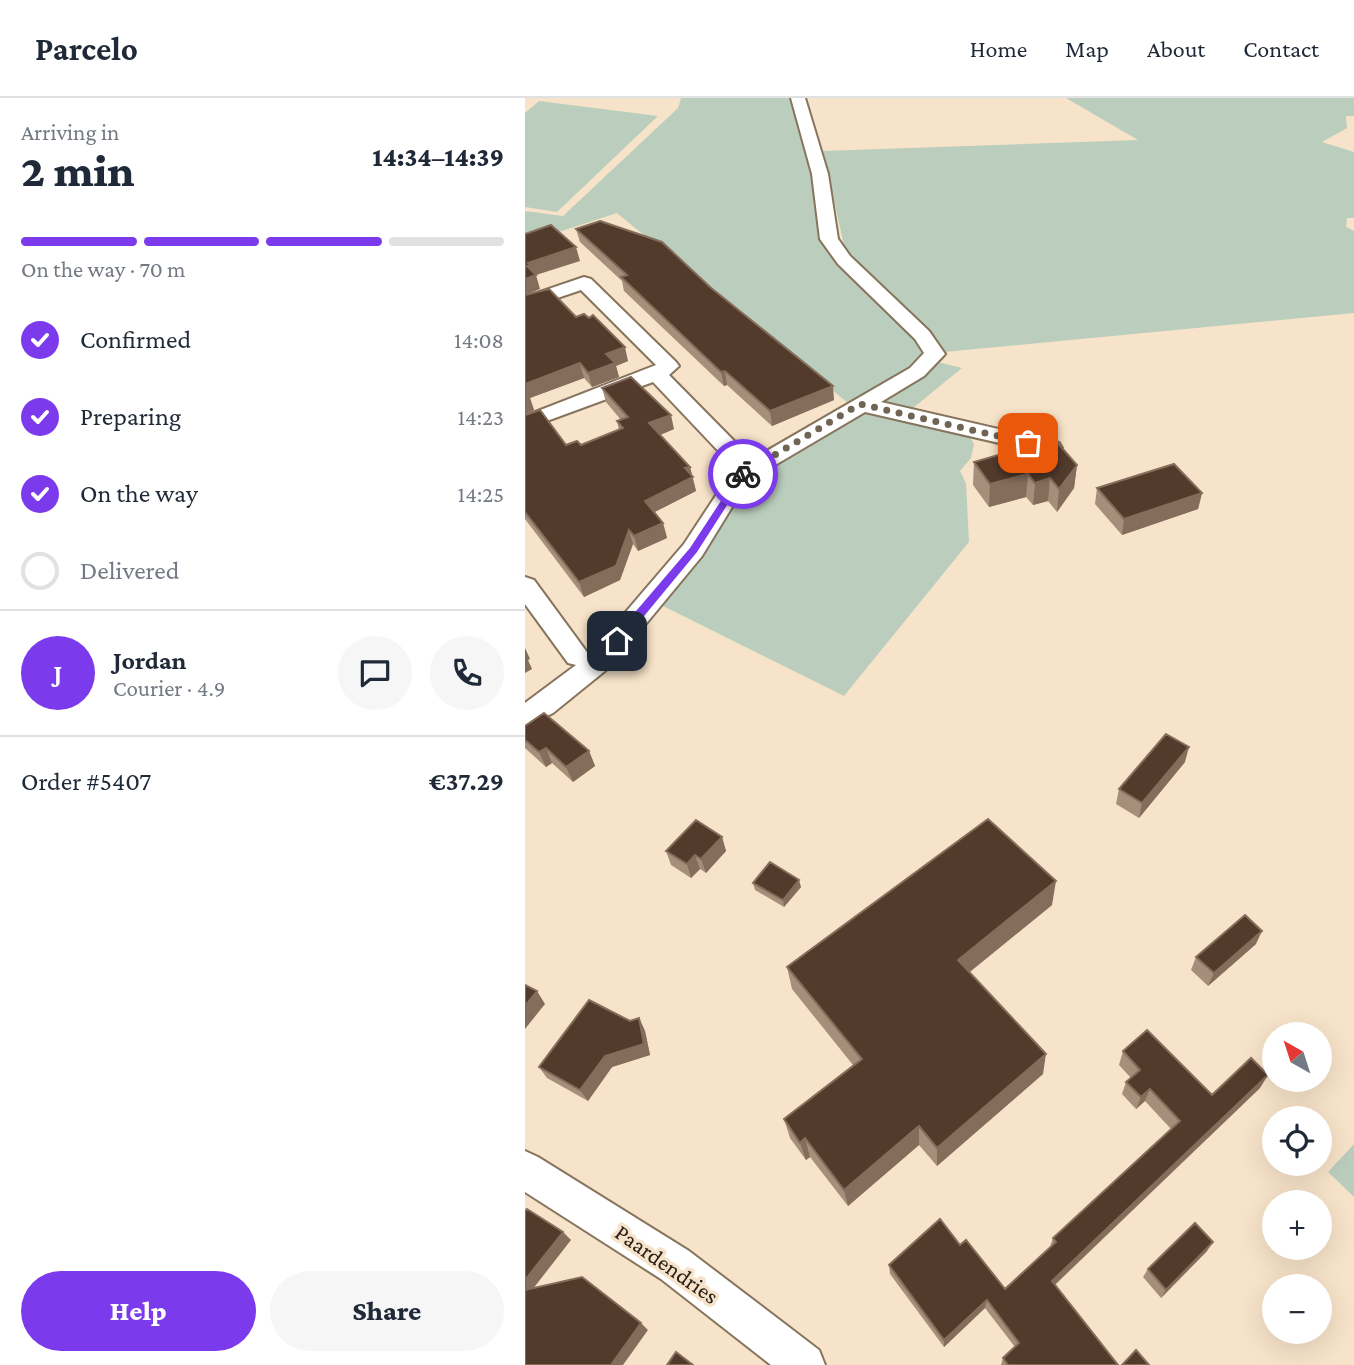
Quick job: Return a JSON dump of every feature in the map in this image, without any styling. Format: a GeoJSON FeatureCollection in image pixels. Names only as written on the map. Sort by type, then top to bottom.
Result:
{"type":"FeatureCollection","features":[{"type":"Feature","properties":{"kind":"street"},"geometry":{"type":"LineString","coordinates":[[525,716],[543,706],[602,659],[693,550],[740,475],[917,372],[935,354],[922,335],[844,260],[829,239],[820,174],[799,98]]}},
{"type":"Feature","properties":{"kind":"street"},"geometry":{"type":"LineString","coordinates":[[525,303],[584,283],[669,366],[656,374],[525,423]]}},
{"type":"Feature","properties":{"kind":"street"},"geometry":{"type":"LineString","coordinates":[[656,374],[731,451]]}},
{"type":"Feature","properties":{"kind":"street"},"geometry":{"type":"LineString","coordinates":[[860,404],[1051,448]]}},
{"type":"Feature","properties":{"kind":"street"},"geometry":{"type":"LineString","coordinates":[[525,586],[577,656]]}},
{"type":"Feature","properties":{"kind":"street","name":"Paardendries"},"geometry":{"type":"LineString","coordinates":[[525,1170],[675,1265],[804,1365]]}},
{"type":"Feature","properties":{"kind":"green space"},"geometry":{"type":"Polygon","coordinates":[[[681,98],[793,98],[809,154],[824,241],[920,339],[926,354],[919,363],[848,403],[617,213],[525,243],[525,211],[563,216],[678,108],[681,98]]]}},
{"type":"Feature","properties":{"kind":"green space"},"geometry":{"type":"Polygon","coordinates":[[[1066,98],[1354,98],[1354,116],[1346,116],[1347,128],[1322,142],[1354,152],[1354,218],[1347,218],[1346,227],[1354,231],[1354,313],[944,352],[939,343],[845,250],[823,151],[1138,140],[1066,98]]]}},
{"type":"Feature","properties":{"kind":"green space"},"geometry":{"type":"Polygon","coordinates":[[[539,101],[658,116],[557,212],[525,207],[525,113],[539,101]]]}},
{"type":"Feature","properties":{"kind":"green space"},"geometry":{"type":"Polygon","coordinates":[[[938,362],[962,368],[913,408],[945,416],[946,421],[966,431],[974,444],[971,458],[960,471],[966,483],[969,542],[844,696],[663,606],[746,484],[938,362]]]}},
{"type":"Feature","properties":{"kind":"green space"},"geometry":{"type":"Polygon","coordinates":[[[1354,1144],[1354,1197],[1332,1176],[1332,1168],[1354,1144]]]}},
{"type":"Feature","properties":{"kind":"building"},"geometry":{"type":"Polygon","coordinates":[[[600,221],[662,242],[710,287],[833,386],[770,411],[725,371],[721,372],[621,277],[627,275],[576,229],[600,221]]]}},
{"type":"Feature","properties":{"kind":"building"},"geometry":{"type":"Polygon","coordinates":[[[551,225],[576,247],[528,263],[530,265],[527,266],[536,275],[525,279],[525,234],[551,225]]]}},
{"type":"Feature","properties":{"kind":"building"},"geometry":{"type":"Polygon","coordinates":[[[549,289],[576,317],[584,314],[589,318],[593,315],[625,347],[606,354],[615,363],[588,373],[580,363],[525,384],[525,295],[549,289]]]}},
{"type":"Feature","properties":{"kind":"building"},"geometry":{"type":"Polygon","coordinates":[[[631,377],[671,415],[649,423],[690,467],[685,468],[693,477],[645,501],[663,523],[634,536],[629,530],[616,566],[579,582],[525,512],[525,415],[540,410],[566,445],[577,441],[581,445],[623,428],[617,421],[628,417],[602,388],[631,377]]]}},
{"type":"Feature","properties":{"kind":"building"},"geometry":{"type":"Polygon","coordinates":[[[1054,439],[1077,465],[1059,489],[1050,478],[1035,483],[1028,474],[990,484],[974,462],[1054,439]]]}},
{"type":"Feature","properties":{"kind":"building"},"geometry":{"type":"Polygon","coordinates":[[[1174,464],[1202,493],[1124,519],[1097,488],[1174,464]]]}},
{"type":"Feature","properties":{"kind":"building"},"geometry":{"type":"Polygon","coordinates":[[[544,713],[589,751],[566,767],[546,748],[539,752],[525,740],[525,726],[544,713]]]}},
{"type":"Feature","properties":{"kind":"building"},"geometry":{"type":"Polygon","coordinates":[[[1166,734],[1189,747],[1142,803],[1119,789],[1166,734]]]}},
{"type":"Feature","properties":{"kind":"building"},"geometry":{"type":"Polygon","coordinates":[[[988,819],[1056,881],[958,960],[1046,1054],[937,1148],[919,1126],[844,1190],[805,1138],[800,1143],[784,1119],[862,1059],[787,967],[988,819]]]}},
{"type":"Feature","properties":{"kind":"building"},"geometry":{"type":"Polygon","coordinates":[[[696,820],[722,837],[701,859],[695,855],[687,864],[666,851],[696,820]]]}},
{"type":"Feature","properties":{"kind":"building"},"geometry":{"type":"Polygon","coordinates":[[[770,862],[799,880],[783,900],[753,883],[770,862]]]}},
{"type":"Feature","properties":{"kind":"building"},"geometry":{"type":"Polygon","coordinates":[[[1245,915],[1262,931],[1214,973],[1196,957],[1245,915]]]}},
{"type":"Feature","properties":{"kind":"building"},"geometry":{"type":"Polygon","coordinates":[[[525,985],[537,991],[525,1006],[525,985]]]}},
{"type":"Feature","properties":{"kind":"building"},"geometry":{"type":"Polygon","coordinates":[[[589,1000],[630,1021],[639,1018],[644,1044],[605,1056],[580,1090],[539,1067],[589,1000]]]}},
{"type":"Feature","properties":{"kind":"building"},"geometry":{"type":"Polygon","coordinates":[[[1147,1030],[1212,1095],[1251,1058],[1262,1069],[1262,1081],[1052,1281],[1118,1365],[1008,1365],[1003,1358],[1019,1343],[987,1300],[944,1340],[889,1265],[940,1219],[960,1245],[966,1240],[1005,1289],[1056,1242],[1053,1238],[1180,1121],[1150,1089],[1141,1097],[1126,1082],[1140,1070],[1123,1051],[1147,1030]]]}},
{"type":"Feature","properties":{"kind":"building"},"geometry":{"type":"Polygon","coordinates":[[[527,1209],[563,1232],[525,1280],[525,1211],[527,1209]]]}},
{"type":"Feature","properties":{"kind":"building"},"geometry":{"type":"Polygon","coordinates":[[[1195,1223],[1213,1242],[1166,1290],[1148,1269],[1195,1223]]]}},
{"type":"Feature","properties":{"kind":"building"},"geometry":{"type":"Polygon","coordinates":[[[582,1277],[641,1323],[611,1365],[525,1365],[525,1290],[582,1277]]]}},
{"type":"Feature","properties":{"kind":"building"},"geometry":{"type":"Polygon","coordinates":[[[1136,1350],[1149,1365],[1122,1365],[1136,1350]]]}},
{"type":"Feature","properties":{"kind":"building"},"geometry":{"type":"Polygon","coordinates":[[[676,1352],[693,1365],[667,1365],[676,1352]]]}},
{"type":"Feature","properties":{"kind":"way so far"},"geometry":{"type":"LineString","coordinates":[[743,474],[860,404],[1028,443]]}},
{"type":"Feature","properties":{"kind":"route"},"geometry":{"type":"LineString","coordinates":[[617,641],[693,550],[743,474]]}}]}
